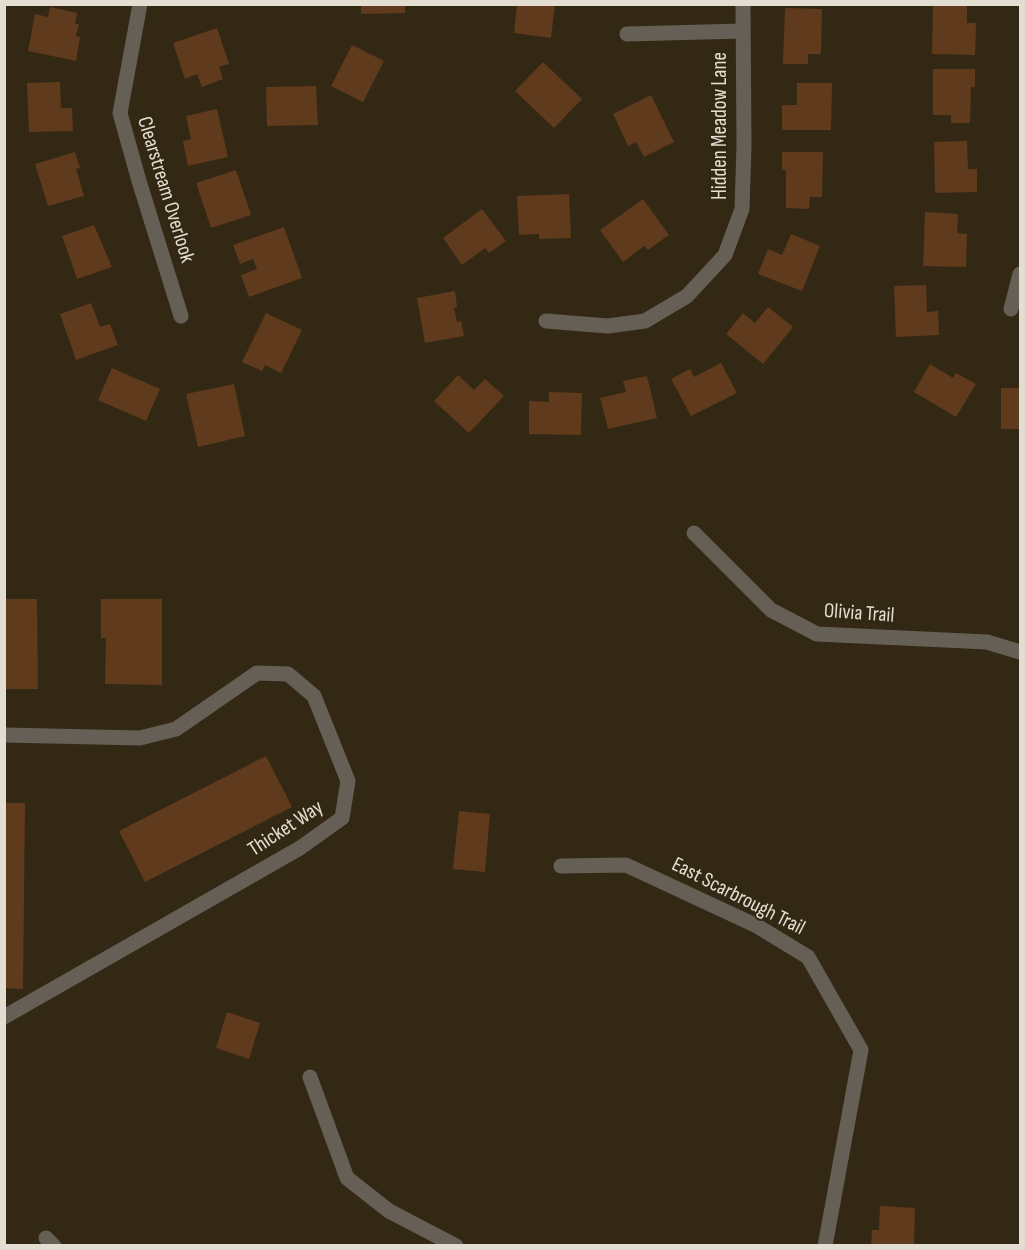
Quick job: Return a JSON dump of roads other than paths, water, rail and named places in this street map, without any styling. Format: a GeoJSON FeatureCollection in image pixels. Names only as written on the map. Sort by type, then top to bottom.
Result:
{"type":"FeatureCollection","features":[{"type":"Feature","properties":{"kind":"street","name":"Clearstream Overlook"},"geometry":{"type":"LineString","coordinates":[[140,4],[120,113],[181,316]]}},
{"type":"Feature","properties":{"kind":"street","name":"Hidden Meadow Lane"},"geometry":{"type":"LineString","coordinates":[[546,321],[608,326],[645,321],[687,296],[725,255],[742,209],[743,4]]}},
{"type":"Feature","properties":{"kind":"street"},"geometry":{"type":"LineString","coordinates":[[627,34],[743,31]]}},
{"type":"Feature","properties":{"kind":"street"},"geometry":{"type":"LineString","coordinates":[[1011,309],[1020,274]]}},
{"type":"Feature","properties":{"kind":"street","name":"Olivia Trail"},"geometry":{"type":"LineString","coordinates":[[694,533],[771,610],[817,634],[987,642],[1020,652]]}},
{"type":"Feature","properties":{"kind":"street","name":"Thicket Way"},"geometry":{"type":"LineString","coordinates":[[4,735],[140,738],[176,729],[257,673],[288,674],[314,696],[348,781],[342,818],[300,848],[4,1017]]}},
{"type":"Feature","properties":{"kind":"street","name":"East Scarbrough Trail"},"geometry":{"type":"LineString","coordinates":[[561,866],[626,865],[757,926],[808,957],[861,1050],[825,1245]]}},
{"type":"Feature","properties":{"kind":"street"},"geometry":{"type":"LineString","coordinates":[[310,1077],[346,1178],[389,1210],[456,1245]]}}]}
